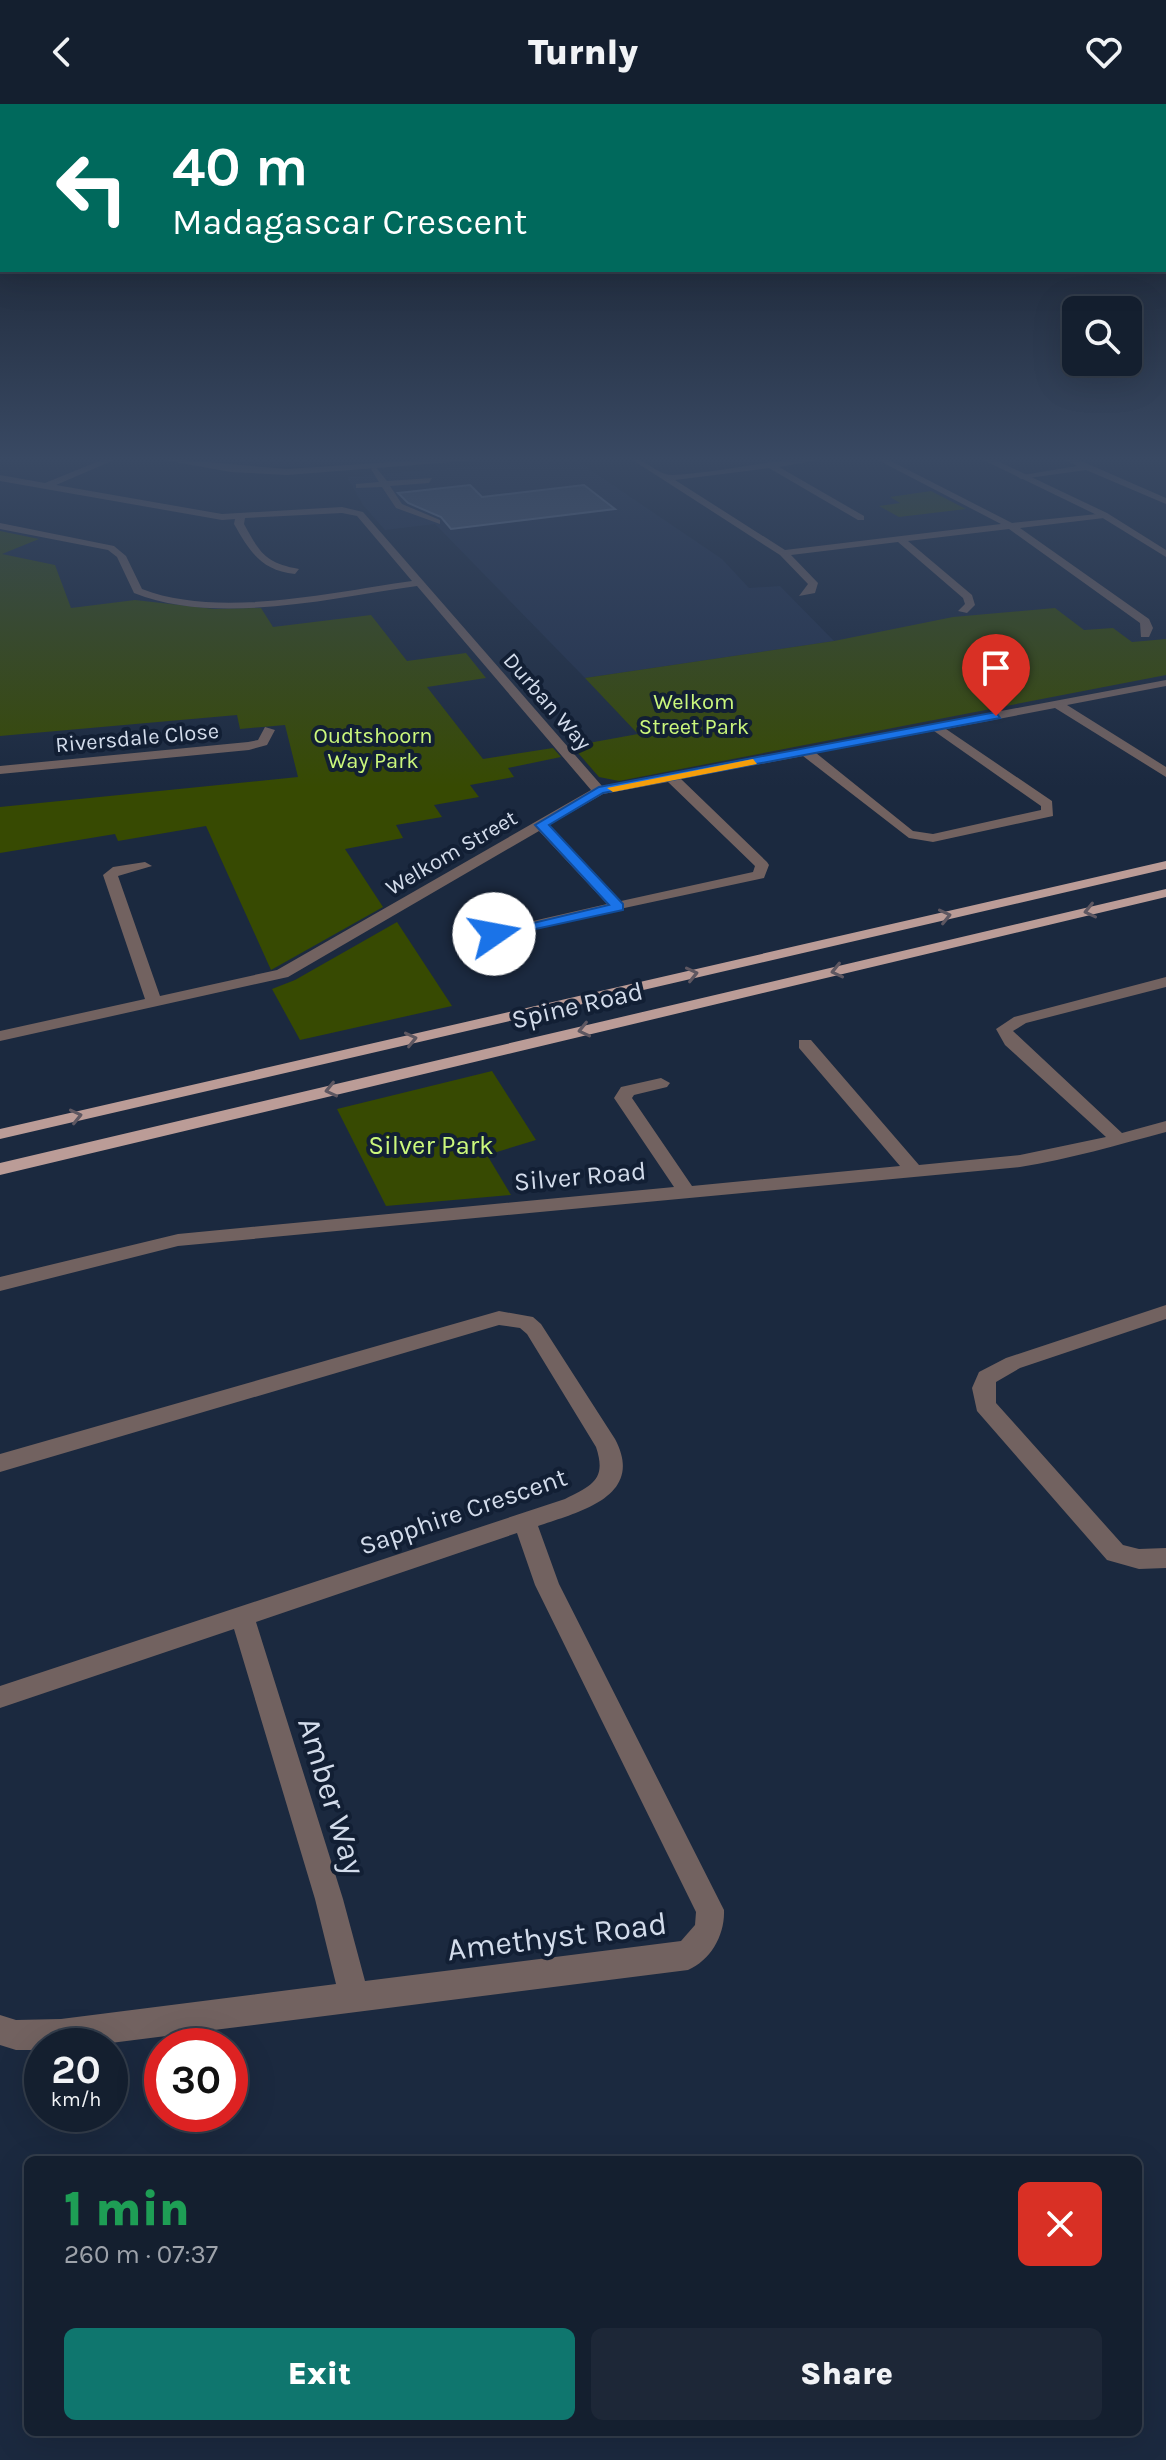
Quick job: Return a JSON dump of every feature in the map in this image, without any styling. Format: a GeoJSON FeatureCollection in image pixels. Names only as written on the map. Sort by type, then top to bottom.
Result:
{"type":"FeatureCollection","features":[{"type":"Feature","properties":{"kind":"main road","name":"Spine Road"},"geometry":{"type":"LineString","coordinates":[[0,1134],[1166,865]]}},
{"type":"Feature","properties":{"kind":"main road","name":"Spine Road"},"geometry":{"type":"LineString","coordinates":[[0,1169],[1166,893]]}},
{"type":"Feature","properties":{"kind":"street"},"geometry":{"type":"LineString","coordinates":[[126,567],[138,591],[162,599],[253,604],[419,583]]}},
{"type":"Feature","properties":{"kind":"street"},"geometry":{"type":"LineString","coordinates":[[272,567],[295,571]]}},
{"type":"Feature","properties":{"kind":"street","name":"Durban Way"},"geometry":{"type":"LineString","coordinates":[[405,567],[599,791]]}},
{"type":"Feature","properties":{"kind":"street"},"geometry":{"type":"LineString","coordinates":[[797,567],[813,583],[811,591],[803,594]]}},
{"type":"Feature","properties":{"kind":"street"},"geometry":{"type":"LineString","coordinates":[[933,567],[968,597],[970,605],[963,611]]}},
{"type":"Feature","properties":{"kind":"street"},"geometry":{"type":"LineString","coordinates":[[1069,567],[1145,621],[1148,628],[1145,635]]}},
{"type":"Feature","properties":{"kind":"street","name":"Welkom Street"},"geometry":{"type":"LineString","coordinates":[[0,1036],[253,982],[297,968],[599,791],[1166,683]]}},
{"type":"Feature","properties":{"kind":"street"},"geometry":{"type":"LineString","coordinates":[[1057,704],[1166,773]]}},
{"type":"Feature","properties":{"kind":"street"},"geometry":{"type":"LineString","coordinates":[[806,752],[909,834],[920,837],[948,835],[1048,813],[1047,804],[936,727]]}},
{"type":"Feature","properties":{"kind":"street","name":"Riversdale Close"},"geometry":{"type":"LineString","coordinates":[[0,770],[249,746],[263,742],[269,730]]}},
{"type":"Feature","properties":{"kind":"street"},"geometry":{"type":"LineString","coordinates":[[494,934],[751,879],[762,872],[762,865],[671,777]]}},
{"type":"Feature","properties":{"kind":"street"},"geometry":{"type":"LineString","coordinates":[[541,825],[618,907]]}},
{"type":"Feature","properties":{"kind":"street"},"geometry":{"type":"LineString","coordinates":[[145,866],[118,870],[110,875],[154,1003]]}},
{"type":"Feature","properties":{"kind":"street"},"geometry":{"type":"LineString","coordinates":[[1119,1140],[1011,1041],[1004,1029],[1012,1022],[1166,982]]}},
{"type":"Feature","properties":{"kind":"street"},"geometry":{"type":"LineString","coordinates":[[805,1044],[914,1171]]}},
{"type":"Feature","properties":{"kind":"street"},"geometry":{"type":"LineString","coordinates":[[661,1083],[627,1091],[623,1098],[687,1192]]}},
{"type":"Feature","properties":{"kind":"street","name":"Silver Road"},"geometry":{"type":"LineString","coordinates":[[0,1284],[178,1240],[1046,1158],[1166,1126]]}},
{"type":"Feature","properties":{"kind":"street"},"geometry":{"type":"LineString","coordinates":[[1166,1312],[1013,1363],[987,1377],[983,1388],[985,1405],[1115,1553],[1139,1559],[1166,1558]]}},
{"type":"Feature","properties":{"kind":"street","name":"Sapphire Crescent"},"geometry":{"type":"LineString","coordinates":[[0,1463],[481,1321],[513,1319],[526,1322],[538,1335],[614,1462],[610,1478],[599,1493],[0,1697]]}},
{"type":"Feature","properties":{"kind":"street","name":"Amethyst Road"},"geometry":{"type":"LineString","coordinates":[[0,2030],[16,2035],[61,2034],[688,1955],[707,1936],[712,1924],[710,1910],[547,1585],[524,1521]]}},
{"type":"Feature","properties":{"kind":"street","name":"Amber Way"},"geometry":{"type":"LineString","coordinates":[[242,1616],[329,1899],[354,1997]]}},
{"type":"Feature","properties":{"kind":"shaded area"},"geometry":{"type":"Polygon","coordinates":[[[477,567],[729,567],[749,588],[780,586],[834,641],[585,678],[477,567]]]}},
{"type":"Feature","properties":{"kind":"green space","name":"Oudtshoorn Way Park"},"geometry":{"type":"Polygon","coordinates":[[[0,567],[56,567],[71,608],[135,600],[214,609],[261,608],[273,627],[371,615],[407,661],[466,653],[486,678],[427,687],[483,759],[553,748],[561,757],[508,768],[514,777],[470,785],[479,797],[434,805],[442,817],[396,825],[403,838],[345,849],[383,907],[271,970],[206,826],[118,841],[115,834],[0,853],[0,807],[298,777],[285,725],[240,729],[237,715],[0,736],[0,567]]]}},
{"type":"Feature","properties":{"kind":"green space","name":"Welkom Street Park"},"geometry":{"type":"Polygon","coordinates":[[[1055,608],[1084,630],[1113,628],[1132,642],[1166,639],[1166,675],[619,781],[599,777],[572,746],[638,734],[585,678],[834,641],[953,617],[1055,608]]]}},
{"type":"Feature","properties":{"kind":"green space"},"geometry":{"type":"Polygon","coordinates":[[[397,922],[452,1006],[300,1040],[272,989],[295,980],[397,922]]]}},
{"type":"Feature","properties":{"kind":"green space","name":"Silver Park"},"geometry":{"type":"Polygon","coordinates":[[[492,1071],[536,1140],[487,1155],[511,1195],[386,1206],[337,1109],[492,1071]]]}},
{"type":"Feature","properties":{"kind":"slow traffic"},"geometry":{"type":"LineString","coordinates":[[613,788],[753,762]]}},
{"type":"Feature","properties":{"kind":"route"},"geometry":{"type":"LineString","coordinates":[[494,934],[618,907],[541,825],[599,791],[996,716]]}}]}
